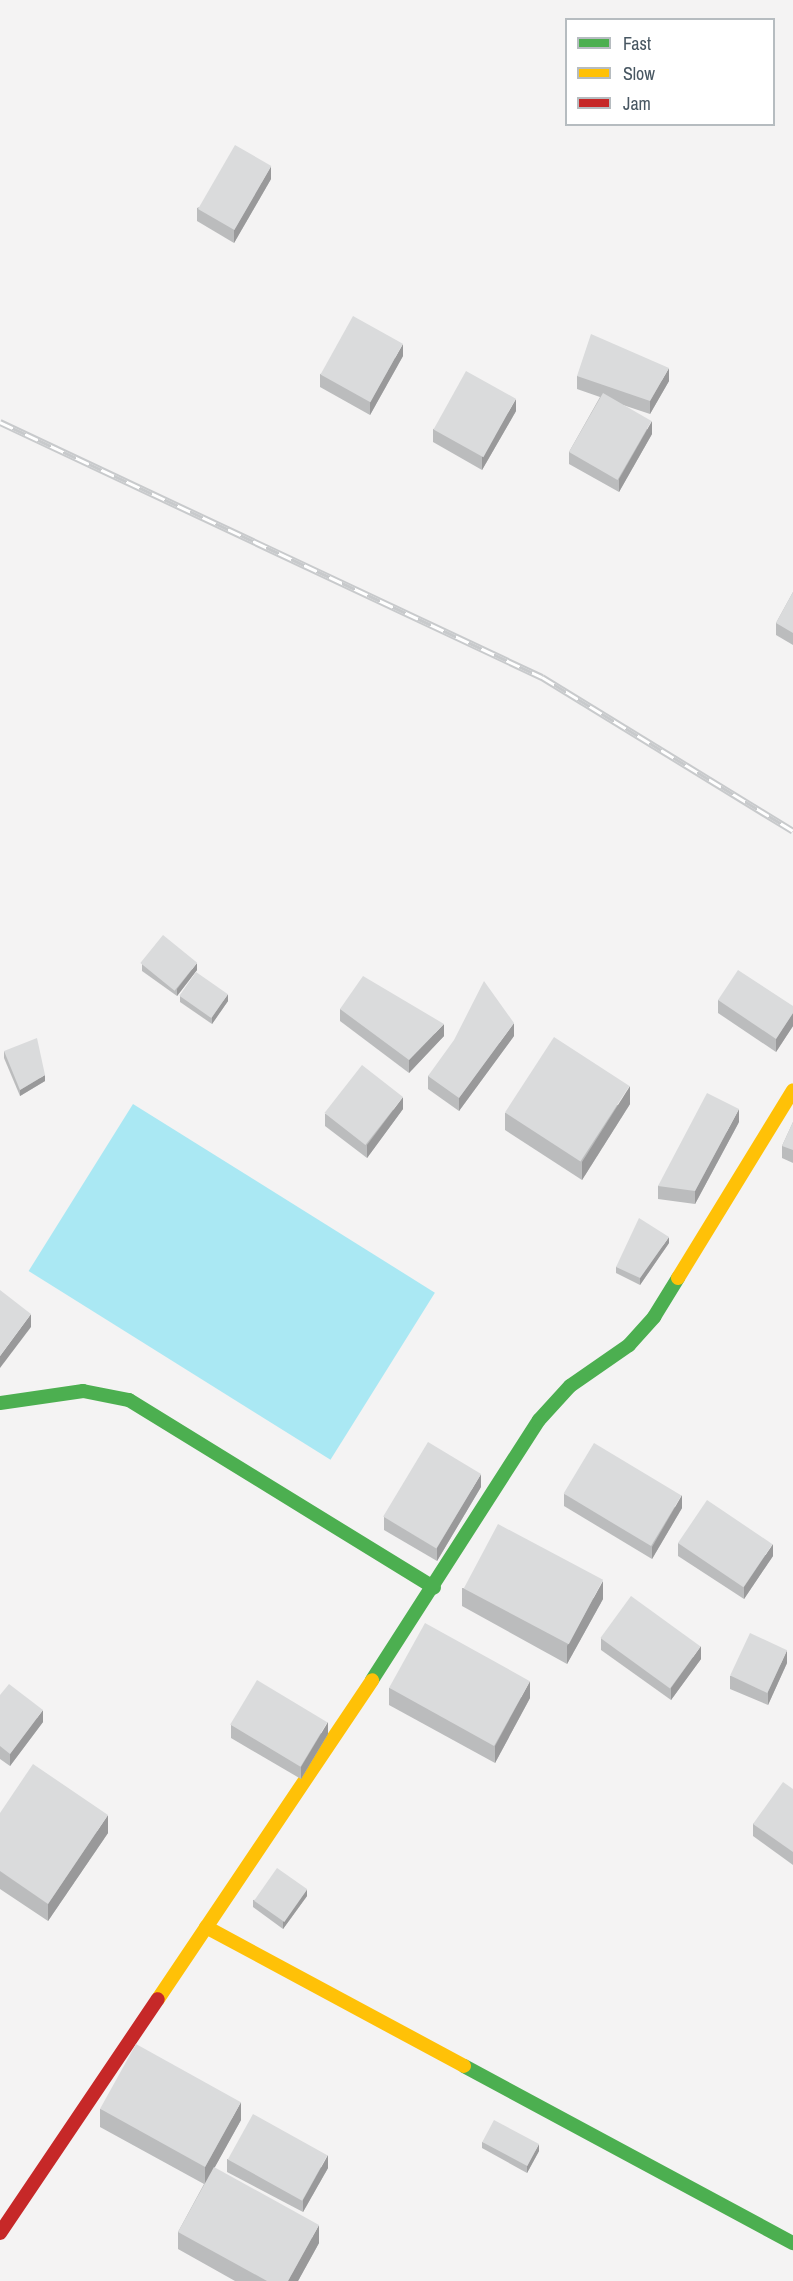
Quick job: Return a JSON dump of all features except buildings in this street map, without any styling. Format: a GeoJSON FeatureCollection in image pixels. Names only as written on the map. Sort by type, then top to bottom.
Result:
{"type":"FeatureCollection","features":[{"type":"Feature","properties":{"kind":"street"},"geometry":{"type":"LineString","coordinates":[[0,2233],[434,1588],[539,1420],[570,1386],[629,1345],[654,1317],[793,1091]]}},
{"type":"Feature","properties":{"kind":"street"},"geometry":{"type":"LineString","coordinates":[[0,1403],[13,1404],[82,1391],[129,1400],[434,1588]]}},
{"type":"Feature","properties":{"kind":"street"},"geometry":{"type":"LineString","coordinates":[[206,1927],[793,2243]]}},
{"type":"Feature","properties":{"kind":"water"},"geometry":{"type":"Polygon","coordinates":[[[133,1104],[435,1293],[331,1460],[29,1271],[133,1104]]]}},
{"type":"Feature","properties":{"kind":"railway"},"geometry":{"type":"LineString","coordinates":[[0,422],[542,677],[793,831]]}},
{"type":"Feature","properties":{"kind":"traffic: fast"},"geometry":{"type":"LineString","coordinates":[[372,1680],[539,1420],[570,1386],[629,1345],[654,1317],[678,1278]]}},
{"type":"Feature","properties":{"kind":"traffic: fast"},"geometry":{"type":"LineString","coordinates":[[0,1403],[83,1391],[129,1400],[434,1588]]}},
{"type":"Feature","properties":{"kind":"traffic: fast"},"geometry":{"type":"LineString","coordinates":[[464,2066],[793,2243]]}},
{"type":"Feature","properties":{"kind":"traffic: slow"},"geometry":{"type":"LineString","coordinates":[[678,1278],[793,1090]]}},
{"type":"Feature","properties":{"kind":"traffic: slow"},"geometry":{"type":"LineString","coordinates":[[158,1999],[372,1680]]}},
{"type":"Feature","properties":{"kind":"traffic: slow"},"geometry":{"type":"LineString","coordinates":[[206,1927],[464,2066]]}},
{"type":"Feature","properties":{"kind":"traffic: jam"},"geometry":{"type":"LineString","coordinates":[[0,2233],[158,1999]]}}]}
